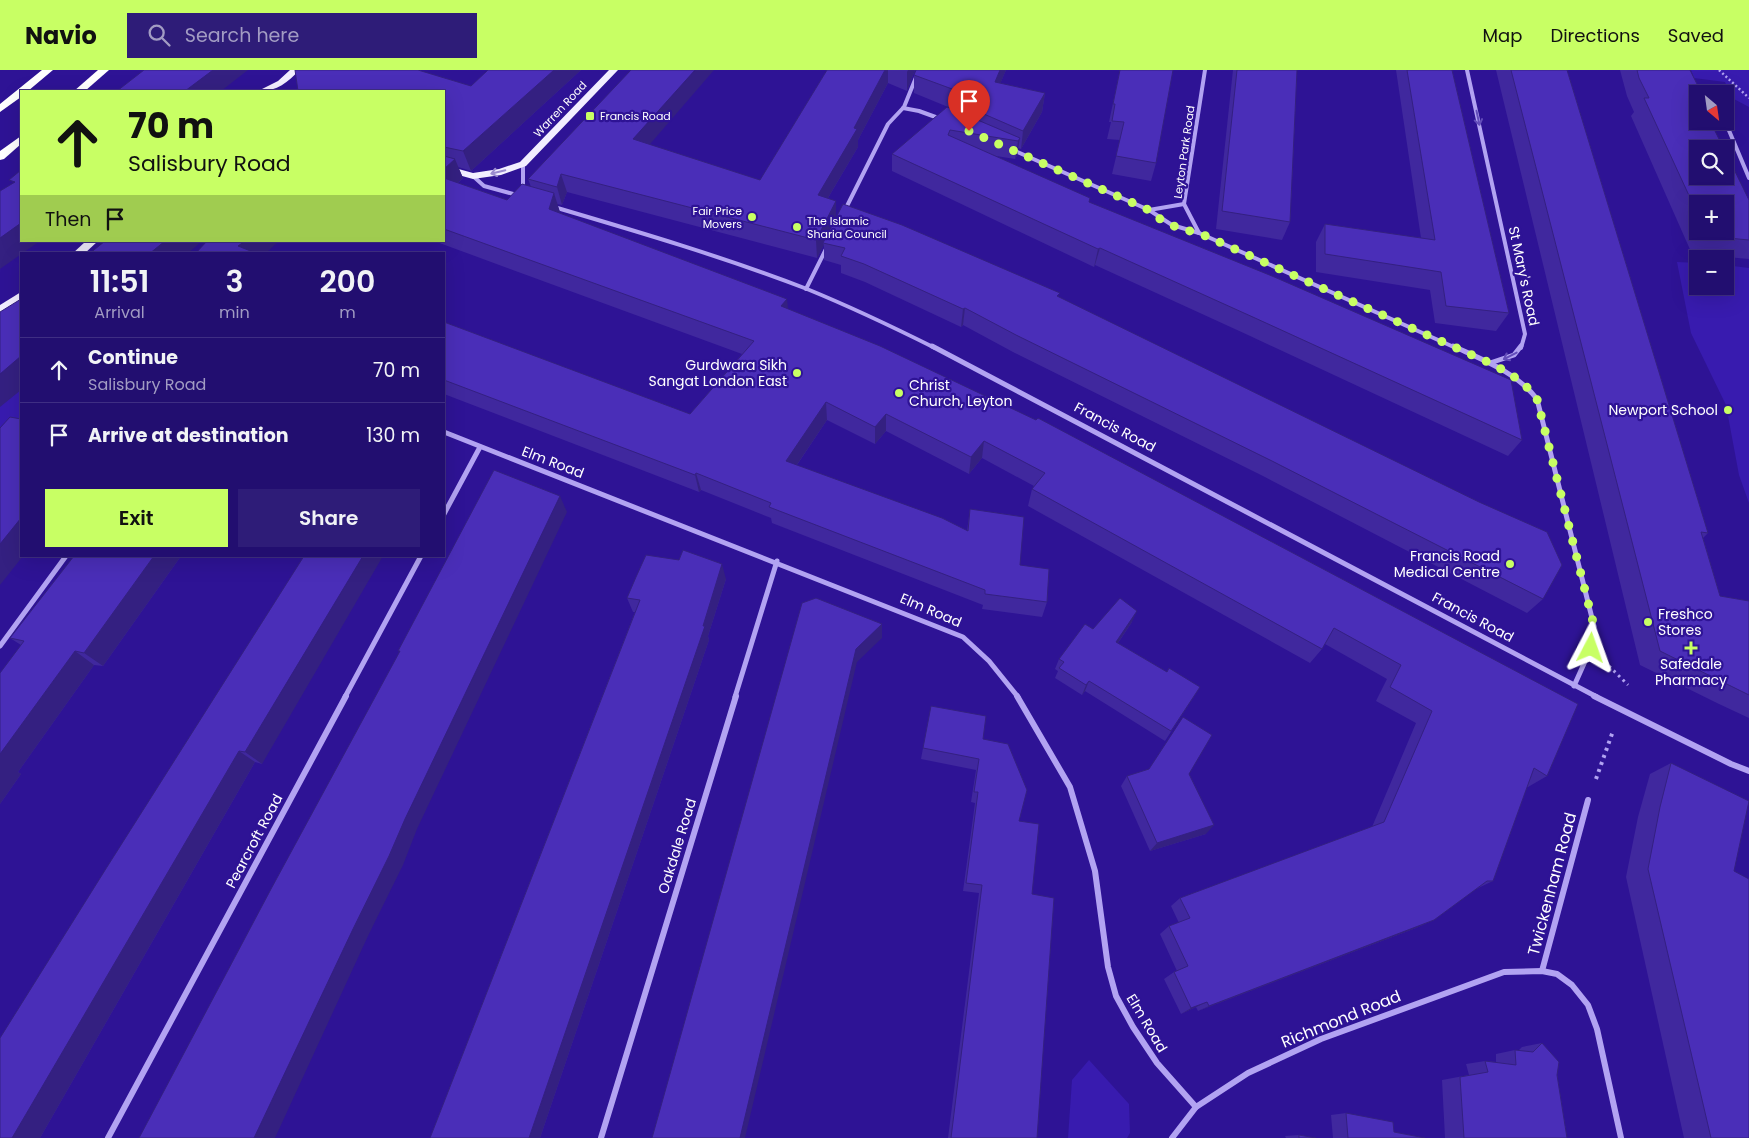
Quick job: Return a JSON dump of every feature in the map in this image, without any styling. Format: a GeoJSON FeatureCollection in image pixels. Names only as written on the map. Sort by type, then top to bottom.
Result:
{"type":"FeatureCollection","features":[{"type":"Feature","properties":{"kind":"highway"},"geometry":{"type":"LineString","coordinates":[[23,90],[48,70]]}},
{"type":"Feature","properties":{"kind":"highway"},"geometry":{"type":"LineString","coordinates":[[80,90],[104,70]]}},
{"type":"Feature","properties":{"kind":"highway"},"geometry":{"type":"LineString","coordinates":[[0,109],[20,93]]}},
{"type":"Feature","properties":{"kind":"highway"},"geometry":{"type":"LineString","coordinates":[[0,157],[20,141]]}},
{"type":"Feature","properties":{"kind":"main road"},"geometry":{"type":"LineString","coordinates":[[276,90],[295,70]]}},
{"type":"Feature","properties":{"kind":"main road","name":"Warren Road"},"geometry":{"type":"LineString","coordinates":[[473,176],[501,172],[523,164],[614,70]]}},
{"type":"Feature","properties":{"kind":"main road"},"geometry":{"type":"LineString","coordinates":[[264,90],[281,83]]}},
{"type":"Feature","properties":{"kind":"main road"},"geometry":{"type":"LineString","coordinates":[[445,168],[473,176]]}},
{"type":"Feature","properties":{"kind":"main road"},"geometry":{"type":"LineString","coordinates":[[80,252],[92,242]]}},
{"type":"Feature","properties":{"kind":"main road"},"geometry":{"type":"LineString","coordinates":[[0,310],[20,296]]}},
{"type":"Feature","properties":{"kind":"street"},"geometry":{"type":"LineString","coordinates":[[842,217],[888,124],[898,118],[908,98],[910,86],[919,70]]}},
{"type":"Feature","properties":{"kind":"street","name":"Leyton Park Road"},"geometry":{"type":"LineString","coordinates":[[1199,233],[1184,204],[1205,70]]}},
{"type":"Feature","properties":{"kind":"street","name":"St Mary's Road"},"geometry":{"type":"LineString","coordinates":[[1467,70],[1525,334],[1523,348],[1516,354],[1490,363]]}},
{"type":"Feature","properties":{"kind":"street"},"geometry":{"type":"LineString","coordinates":[[903,108],[933,115],[951,123]]}},
{"type":"Feature","properties":{"kind":"street"},"geometry":{"type":"LineString","coordinates":[[1729,130],[1749,178]]}},
{"type":"Feature","properties":{"kind":"street"},"geometry":{"type":"LineString","coordinates":[[1005,146],[1149,210],[1158,218],[1180,229],[1199,233],[1490,363],[1518,378],[1530,389],[1537,399],[1594,626],[1591,648],[1574,686]]}},
{"type":"Feature","properties":{"kind":"street"},"geometry":{"type":"LineString","coordinates":[[473,176],[484,186],[526,196],[523,188],[523,164]]}},
{"type":"Feature","properties":{"kind":"street"},"geometry":{"type":"LineString","coordinates":[[1149,210],[1184,204]]}},
{"type":"Feature","properties":{"kind":"street","name":"Francis Road"},"geometry":{"type":"LineString","coordinates":[[550,206],[683,245],[806,289],[859,311],[948,354],[1574,686],[1731,764],[1749,771]]}},
{"type":"Feature","properties":{"kind":"street"},"geometry":{"type":"LineString","coordinates":[[806,289],[829,242]]}},
{"type":"Feature","properties":{"kind":"street","name":"Elm Road"},"geometry":{"type":"LineString","coordinates":[[445,432],[777,561],[963,637],[989,661],[1022,702],[1070,787],[1095,871],[1108,967],[1116,996],[1133,1027],[1157,1063],[1196,1107]]}},
{"type":"Feature","properties":{"kind":"street"},"geometry":{"type":"LineString","coordinates":[[445,512],[480,447]]}},
{"type":"Feature","properties":{"kind":"street"},"geometry":{"type":"LineString","coordinates":[[0,646],[65,557]]}},
{"type":"Feature","properties":{"kind":"street","name":"Pearcroft Road"},"geometry":{"type":"LineString","coordinates":[[108,1138],[420,557]]}},
{"type":"Feature","properties":{"kind":"street","name":"Oakdale Road"},"geometry":{"type":"LineString","coordinates":[[602,1138],[777,561]]}},
{"type":"Feature","properties":{"kind":"street","name":"Twickenham Road"},"geometry":{"type":"LineString","coordinates":[[1588,800],[1542,971],[1557,974],[1572,985],[1588,1005],[1596,1029],[1621,1138]]}},
{"type":"Feature","properties":{"kind":"street","name":"Richmond Road"},"geometry":{"type":"LineString","coordinates":[[1172,1138],[1196,1107],[1248,1073],[1321,1038],[1504,972],[1542,971]]}},
{"type":"Feature","properties":{"kind":"path"},"geometry":{"type":"LineString","coordinates":[[1719,70],[1749,98]]}},
{"type":"Feature","properties":{"kind":"path"},"geometry":{"type":"LineString","coordinates":[[1688,84],[1693,85]]}},
{"type":"Feature","properties":{"kind":"path"},"geometry":{"type":"LineString","coordinates":[[1591,648],[1628,685],[1627,691]]}},
{"type":"Feature","properties":{"kind":"path","name":"Twickenham Road"},"geometry":{"type":"LineString","coordinates":[[1588,800],[1613,732]]}},
{"type":"Feature","properties":{"kind":"shaded area"},"geometry":{"type":"Polygon","coordinates":[[[1691,70],[1749,70],[1749,107],[1734,99],[1734,85],[1694,78],[1691,70]]]}},
{"type":"Feature","properties":{"kind":"shaded area"},"geometry":{"type":"Polygon","coordinates":[[[1677,262],[1689,263],[1689,295],[1734,295],[1734,266],[1749,268],[1749,503],[1739,475],[1726,405],[1691,333],[1677,262]]]}},
{"type":"Feature","properties":{"kind":"shaded area"},"geometry":{"type":"Polygon","coordinates":[[[20,390],[20,456],[0,466],[0,406],[20,390]]]}},
{"type":"Feature","properties":{"kind":"shaded area"},"geometry":{"type":"Polygon","coordinates":[[[1089,1060],[1129,1104],[1130,1133],[1127,1138],[1068,1138],[1072,1080],[1089,1060]]]}},
{"type":"Feature","properties":{"kind":"building"},"geometry":{"type":"Polygon","coordinates":[[[144,70],[213,70],[186,90],[118,90],[144,70]]]}},
{"type":"Feature","properties":{"kind":"building"},"geometry":{"type":"Polygon","coordinates":[[[295,70],[418,70],[471,86],[488,70],[554,70],[463,151],[445,147],[445,90],[298,90],[295,70]]]}},
{"type":"Feature","properties":{"kind":"building"},"geometry":{"type":"Polygon","coordinates":[[[631,70],[695,70],[633,139],[760,180],[827,70],[885,70],[854,128],[857,129],[818,195],[836,201],[816,240],[561,174],[557,187],[528,179],[631,70]]]}},
{"type":"Feature","properties":{"kind":"building"},"geometry":{"type":"Polygon","coordinates":[[[916,70],[1000,70],[995,82],[1045,93],[1023,131],[954,101],[963,93],[914,75],[916,70]]]}},
{"type":"Feature","properties":{"kind":"building"},"geometry":{"type":"Polygon","coordinates":[[[1120,70],[1173,70],[1156,163],[1116,156],[1124,122],[1112,121],[1115,104],[1113,104],[1120,70]]]}},
{"type":"Feature","properties":{"kind":"building"},"geometry":{"type":"Polygon","coordinates":[[[1237,70],[1297,70],[1290,222],[1222,211],[1237,70]]]}},
{"type":"Feature","properties":{"kind":"building"},"geometry":{"type":"Polygon","coordinates":[[[1407,70],[1452,70],[1509,313],[1446,306],[1441,272],[1325,254],[1325,224],[1435,240],[1407,70]]]}},
{"type":"Feature","properties":{"kind":"building"},"geometry":{"type":"Polygon","coordinates":[[[1511,70],[1567,70],[1708,533],[1701,532],[1720,596],[1749,601],[1749,695],[1660,651],[1511,70]]]}},
{"type":"Feature","properties":{"kind":"building"},"geometry":{"type":"Polygon","coordinates":[[[1637,70],[1690,70],[1698,85],[1689,85],[1689,130],[1714,130],[1720,140],[1689,140],[1689,185],[1734,185],[1734,169],[1749,200],[1749,240],[1734,239],[1734,195],[1689,196],[1644,98],[1649,98],[1637,70]]]}},
{"type":"Feature","properties":{"kind":"building"},"geometry":{"type":"Polygon","coordinates":[[[947,107],[1020,138],[1018,141],[950,130],[948,135],[1090,198],[1089,202],[1272,276],[1511,380],[1522,440],[892,154],[947,107]]]}},
{"type":"Feature","properties":{"kind":"building"},"geometry":{"type":"Polygon","coordinates":[[[445,156],[455,159],[445,168],[445,156]]]}},
{"type":"Feature","properties":{"kind":"building"},"geometry":{"type":"Polygon","coordinates":[[[20,171],[20,224],[0,238],[0,191],[15,182],[9,180],[20,171]]]}},
{"type":"Feature","properties":{"kind":"building"},"geometry":{"type":"Polygon","coordinates":[[[445,178],[507,200],[522,184],[554,193],[549,209],[787,299],[781,306],[880,346],[1036,420],[1038,418],[1578,704],[1547,776],[1534,768],[1493,881],[1487,881],[1434,920],[1209,1006],[1207,1002],[1191,1008],[1174,972],[1188,966],[1169,926],[1190,918],[1180,898],[1384,822],[1432,711],[1390,687],[1401,665],[1334,628],[1322,649],[1032,489],[1045,473],[984,441],[971,457],[886,414],[875,427],[826,402],[786,461],[942,518],[968,531],[970,509],[1024,517],[1020,565],[1049,569],[1047,602],[985,594],[985,590],[769,507],[771,503],[696,473],[695,475],[445,380],[445,322],[690,414],[754,341],[445,229],[445,178]]]}},
{"type":"Feature","properties":{"kind":"building"},"geometry":{"type":"Polygon","coordinates":[[[843,204],[902,225],[1060,293],[1057,296],[1479,502],[1547,532],[1562,565],[1543,599],[965,308],[963,309],[864,264],[841,256],[845,248],[823,243],[843,204]]]}},
{"type":"Feature","properties":{"kind":"building"},"geometry":{"type":"Polygon","coordinates":[[[104,242],[164,242],[151,252],[91,252],[104,242]]]}},
{"type":"Feature","properties":{"kind":"building"},"geometry":{"type":"Polygon","coordinates":[[[206,242],[244,242],[238,246],[253,252],[197,252],[206,242]]]}},
{"type":"Feature","properties":{"kind":"building"},"geometry":{"type":"Polygon","coordinates":[[[20,300],[20,357],[0,374],[0,312],[20,300]]]}},
{"type":"Feature","properties":{"kind":"building"},"geometry":{"type":"Polygon","coordinates":[[[10,417],[20,419],[20,519],[0,544],[0,428],[10,417]]]}},
{"type":"Feature","properties":{"kind":"building"},"geometry":{"type":"Polygon","coordinates":[[[494,470],[560,496],[254,1138],[139,1138],[400,651],[398,651],[494,470]]]}},
{"type":"Feature","properties":{"kind":"building"},"geometry":{"type":"Polygon","coordinates":[[[683,550],[722,564],[703,626],[705,626],[529,1138],[430,1138],[640,600],[627,598],[636,577],[646,555],[679,560],[683,550]]]}},
{"type":"Feature","properties":{"kind":"building"},"geometry":{"type":"Polygon","coordinates":[[[73,557],[153,557],[84,653],[75,651],[0,754],[0,673],[24,641],[10,638],[73,557]]]}},
{"type":"Feature","properties":{"kind":"building"},"geometry":{"type":"Polygon","coordinates":[[[303,557],[362,557],[245,752],[239,751],[12,1138],[0,1138],[0,1038],[303,557]]]}},
{"type":"Feature","properties":{"kind":"building"},"geometry":{"type":"Polygon","coordinates":[[[816,598],[882,624],[856,649],[740,1138],[652,1138],[802,603],[816,598]]]}},
{"type":"Feature","properties":{"kind":"building"},"geometry":{"type":"Polygon","coordinates":[[[1120,598],[1137,611],[1116,642],[1167,672],[1169,668],[1200,687],[1171,731],[1089,681],[1086,685],[1059,668],[1064,662],[1059,659],[1085,624],[1093,629],[1120,598]]]}},
{"type":"Feature","properties":{"kind":"building"},"geometry":{"type":"Polygon","coordinates":[[[931,706],[986,716],[983,739],[1008,744],[1027,790],[1019,821],[1039,824],[1032,894],[1054,898],[1037,1138],[951,1138],[982,885],[966,883],[978,792],[974,792],[979,759],[923,748],[931,706]]]}},
{"type":"Feature","properties":{"kind":"building"},"geometry":{"type":"Polygon","coordinates":[[[1183,717],[1212,735],[1189,774],[1214,825],[1157,843],[1127,776],[1149,769],[1183,717]]]}},
{"type":"Feature","properties":{"kind":"building"},"geometry":{"type":"Polygon","coordinates":[[[1671,763],[1749,801],[1734,871],[1749,879],[1749,1138],[1711,1138],[1648,869],[1671,763]]]}},
{"type":"Feature","properties":{"kind":"building"},"geometry":{"type":"Polygon","coordinates":[[[1542,1043],[1559,1062],[1557,1075],[1567,1138],[1464,1138],[1460,1077],[1488,1072],[1485,1061],[1516,1065],[1515,1050],[1533,1052],[1542,1043]]]}},
{"type":"Feature","properties":{"kind":"building"},"geometry":{"type":"Polygon","coordinates":[[[1346,1113],[1393,1122],[1394,1132],[1425,1138],[1348,1138],[1346,1113]]]}},
{"type":"Feature","properties":{"kind":"building"},"geometry":{"type":"Polygon","coordinates":[[[1299,1135],[1316,1138],[1299,1138],[1299,1135]]]}},
{"type":"Feature","properties":{"kind":"place","name":"Francis Road"},"geometry":{"type":"Point","coordinates":[590,116]}},
{"type":"Feature","properties":{"kind":"place","name":"Fair Price Movers"},"geometry":{"type":"Point","coordinates":[752,217]}},
{"type":"Feature","properties":{"kind":"place","name":"The Islamic Sharia Council"},"geometry":{"type":"Point","coordinates":[797,227]}},
{"type":"Feature","properties":{"kind":"place","name":"Gurdwara Sikh Sangat London East"},"geometry":{"type":"Point","coordinates":[797,373]}},
{"type":"Feature","properties":{"kind":"place","name":"Christ Church, Leyton"},"geometry":{"type":"Point","coordinates":[899,393]}},
{"type":"Feature","properties":{"kind":"place","name":"Newport School"},"geometry":{"type":"Point","coordinates":[1728,410]}},
{"type":"Feature","properties":{"kind":"place","name":"Francis Road Medical Centre"},"geometry":{"type":"Point","coordinates":[1510,564]}},
{"type":"Feature","properties":{"kind":"place","name":"Freshco Stores"},"geometry":{"type":"Point","coordinates":[1648,622]}},
{"type":"Feature","properties":{"kind":"place","name":"Safedale Pharmacy"},"geometry":{"type":"Point","coordinates":[1691,648]}},
{"type":"Feature","properties":{"kind":"route"},"geometry":{"type":"LineString","coordinates":[[969,131],[1149,210],[1158,218],[1180,229],[1199,233],[1490,363],[1518,378],[1530,389],[1537,399],[1594,626],[1591,648]]}}]}
